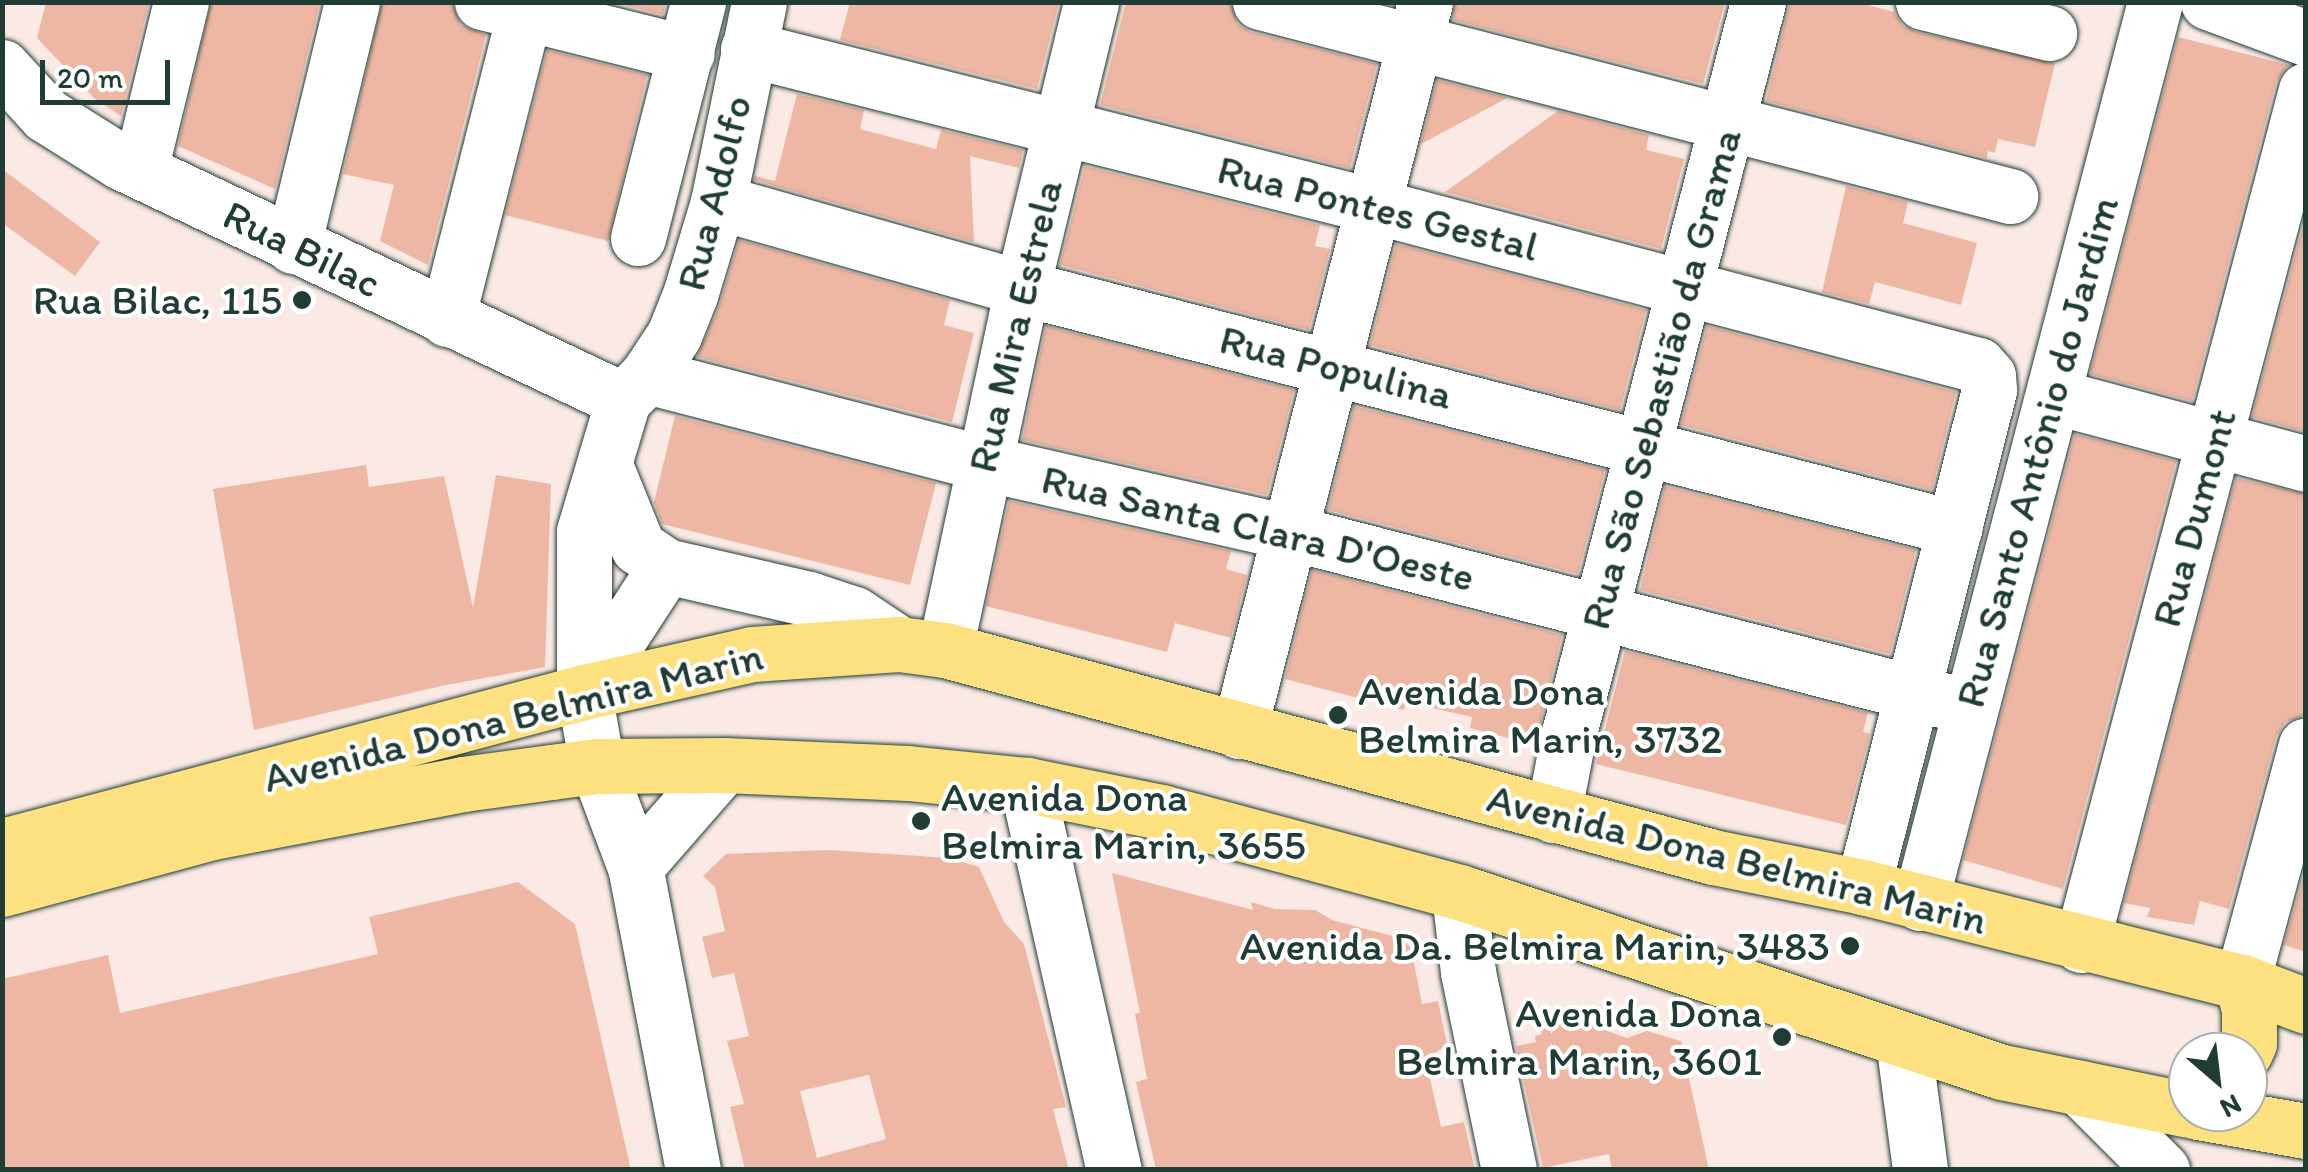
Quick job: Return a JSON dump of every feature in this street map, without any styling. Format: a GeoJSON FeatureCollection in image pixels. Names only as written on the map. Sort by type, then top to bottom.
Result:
{"type":"FeatureCollection","features":[{"type":"Feature","properties":{"kind":"main road","name":"Avenida Dona Belmira Marin"},"geometry":{"type":"LineString","coordinates":[[2,846],[584,692],[752,654],[922,647],[1713,858],[1862,887],[2081,945],[2242,982],[2306,1006]]}},
{"type":"Feature","properties":{"kind":"main road","name":"Avenida Dona Belmira Marin"},"geometry":{"type":"LineString","coordinates":[[2,889],[212,832],[463,784],[597,766],[724,765],[908,773],[1027,785],[1161,812],[1459,892],[2002,1072],[2306,1131]]}},
{"type":"Feature","properties":{"kind":"main road"},"geometry":{"type":"LineString","coordinates":[[2242,982],[2249,1010],[2249,1032]]}},
{"type":"Feature","properties":{"kind":"street"},"geometry":{"type":"LineString","coordinates":[[140,170],[180,2]]}},
{"type":"Feature","properties":{"kind":"street"},"geometry":{"type":"LineString","coordinates":[[292,246],[352,2]]}},
{"type":"Feature","properties":{"kind":"street","name":"Rua Mira Estrela"},"geometry":{"type":"LineString","coordinates":[[922,647],[984,463],[1091,2]]}},
{"type":"Feature","properties":{"kind":"street"},"geometry":{"type":"LineString","coordinates":[[1260,2],[1420,22],[1728,121],[2010,196]]}},
{"type":"Feature","properties":{"kind":"street","name":"Rua São Sebastião da Grama"},"geometry":{"type":"LineString","coordinates":[[1554,815],[1600,612],[1758,2]]}},
{"type":"Feature","properties":{"kind":"street"},"geometry":{"type":"LineString","coordinates":[[1923,2],[2049,33]]}},
{"type":"Feature","properties":{"kind":"street","name":"Rua Santo Antônio do Jardim"},"geometry":{"type":"LineString","coordinates":[[1920,902],[2155,2]]}},
{"type":"Feature","properties":{"kind":"street"},"geometry":{"type":"LineString","coordinates":[[2208,2],[2306,38]]}},
{"type":"Feature","properties":{"kind":"street"},"geometry":{"type":"LineString","coordinates":[[447,318],[511,6],[692,28]]}},
{"type":"Feature","properties":{"kind":"street"},"geometry":{"type":"LineString","coordinates":[[1239,732],[1420,22]]}},
{"type":"Feature","properties":{"kind":"street","name":"Rua Pontes Gestal"},"geometry":{"type":"LineString","coordinates":[[754,26],[1060,128],[1374,206],[1978,366],[1988,376],[1989,390]]}},
{"type":"Feature","properties":{"kind":"street","name":"Rua Adolfo"},"geometry":{"type":"LineString","coordinates":[[635,388],[680,322],[718,202],[754,26]]}},
{"type":"Feature","properties":{"kind":"street","name":"Rua Adolfo"},"geometry":{"type":"LineString","coordinates":[[638,238],[692,28]]}},
{"type":"Feature","properties":{"kind":"street","name":"Rua Bilac"},"geometry":{"type":"LineString","coordinates":[[2,67],[60,126],[140,170],[447,318],[635,388]]}},
{"type":"Feature","properties":{"kind":"street","name":"Rua Dumont"},"geometry":{"type":"LineString","coordinates":[[2081,945],[2306,90]]}},
{"type":"Feature","properties":{"kind":"street","name":"Rua Populina"},"geometry":{"type":"LineString","coordinates":[[718,202],[1022,288],[1955,528]]}},
{"type":"Feature","properties":{"kind":"street"},"geometry":{"type":"LineString","coordinates":[[635,388],[584,531],[584,692],[597,766],[635,866],[692,1170]]}},
{"type":"Feature","properties":{"kind":"street","name":"Rua Santa Clara D'Oeste"},"geometry":{"type":"LineString","coordinates":[[635,388],[1288,532],[1969,706]]}},
{"type":"Feature","properties":{"kind":"street","name":"Rua Santo Antônio do Jardim"},"geometry":{"type":"LineString","coordinates":[[1862,887],[1989,390]]}},
{"type":"Feature","properties":{"kind":"street"},"geometry":{"type":"LineString","coordinates":[[2053,396],[2306,464]]}},
{"type":"Feature","properties":{"kind":"street"},"geometry":{"type":"LineString","coordinates":[[606,468],[638,547],[666,566],[810,599],[854,614],[922,647]]}},
{"type":"Feature","properties":{"kind":"street"},"geometry":{"type":"LineString","coordinates":[[584,692],[666,566]]}},
{"type":"Feature","properties":{"kind":"street"},"geometry":{"type":"LineString","coordinates":[[2242,982],[2306,745]]}},
{"type":"Feature","properties":{"kind":"street"},"geometry":{"type":"LineString","coordinates":[[635,866],[724,765]]}},
{"type":"Feature","properties":{"kind":"street"},"geometry":{"type":"LineString","coordinates":[[1027,785],[1114,1170]]}},
{"type":"Feature","properties":{"kind":"street"},"geometry":{"type":"LineString","coordinates":[[1459,892],[1468,972],[1509,1170]]}},
{"type":"Feature","properties":{"kind":"street"},"geometry":{"type":"LineString","coordinates":[[1903,1040],[1920,1170]]}},
{"type":"Feature","properties":{"kind":"street"},"geometry":{"type":"LineString","coordinates":[[2160,1100],[2162,1170]]}},
{"type":"Feature","properties":{"kind":"street"},"geometry":{"type":"LineString","coordinates":[[2160,1100],[2183,1170]]}},
{"type":"Feature","properties":{"kind":"building"},"geometry":{"type":"Polygon","coordinates":[[[46,2],[149,2],[121,116],[94,98],[37,38],[46,2]]]}},
{"type":"Feature","properties":{"kind":"building"},"geometry":{"type":"Polygon","coordinates":[[[211,2],[320,2],[275,189],[178,146],[211,2]]]}},
{"type":"Feature","properties":{"kind":"building"},"geometry":{"type":"Polygon","coordinates":[[[382,2],[452,2],[461,25],[486,35],[428,265],[380,241],[394,185],[343,174],[382,2]]]}},
{"type":"Feature","properties":{"kind":"building"},"geometry":{"type":"Polygon","coordinates":[[[613,2],[666,2],[663,15],[613,2]]]}},
{"type":"Feature","properties":{"kind":"building"},"geometry":{"type":"Polygon","coordinates":[[[850,2],[1059,2],[1037,89],[840,40],[850,2]]]}},
{"type":"Feature","properties":{"kind":"building"},"geometry":{"type":"Polygon","coordinates":[[[1126,2],[1230,2],[1238,24],[1251,32],[1377,64],[1350,168],[1100,105],[1126,2]]]}},
{"type":"Feature","properties":{"kind":"building"},"geometry":{"type":"Polygon","coordinates":[[[1455,2],[1725,2],[1703,84],[1453,20],[1455,2]]]}},
{"type":"Feature","properties":{"kind":"building"},"geometry":{"type":"Polygon","coordinates":[[[1790,2],[1857,2],[1894,12],[1902,25],[1916,32],[2055,63],[2035,147],[1998,139],[1995,153],[1988,151],[1987,158],[1766,101],[1790,2]]]}},
{"type":"Feature","properties":{"kind":"building"},"geometry":{"type":"Polygon","coordinates":[[[2178,37],[2289,65],[2276,82],[2192,401],[2090,374],[2178,37]]]}},
{"type":"Feature","properties":{"kind":"building"},"geometry":{"type":"Polygon","coordinates":[[[547,50],[647,75],[608,241],[505,215],[547,50]]]}},
{"type":"Feature","properties":{"kind":"building"},"geometry":{"type":"Polygon","coordinates":[[[1437,80],[1507,98],[1421,144],[1437,80]]]}},
{"type":"Feature","properties":{"kind":"building"},"geometry":{"type":"Polygon","coordinates":[[[797,94],[864,110],[860,129],[936,149],[941,130],[1023,150],[1019,168],[970,156],[974,242],[754,180],[755,176],[775,181],[797,94]]]}},
{"type":"Feature","properties":{"kind":"building"},"geometry":{"type":"Polygon","coordinates":[[[1558,111],[1649,135],[1646,150],[1684,159],[1661,249],[1445,192],[1558,111]]]}},
{"type":"Feature","properties":{"kind":"building"},"geometry":{"type":"Polygon","coordinates":[[[1085,166],[1320,225],[1315,246],[1330,249],[1309,330],[1060,265],[1085,166]]]}},
{"type":"Feature","properties":{"kind":"building"},"geometry":{"type":"Polygon","coordinates":[[[2,169],[100,242],[75,276],[2,223],[2,169]]]}},
{"type":"Feature","properties":{"kind":"building"},"geometry":{"type":"Polygon","coordinates":[[[1846,186],[1908,202],[1903,223],[1977,243],[1961,305],[1875,282],[1869,304],[1822,292],[1846,186]]]}},
{"type":"Feature","properties":{"kind":"building"},"geometry":{"type":"Polygon","coordinates":[[[2306,215],[2306,432],[2252,417],[2306,215]]]}},
{"type":"Feature","properties":{"kind":"building"},"geometry":{"type":"Polygon","coordinates":[[[739,240],[950,300],[944,325],[974,333],[952,422],[697,357],[719,307],[739,240]]]}},
{"type":"Feature","properties":{"kind":"building"},"geometry":{"type":"Polygon","coordinates":[[[1396,244],[1646,310],[1620,410],[1370,345],[1396,244]]]}},
{"type":"Feature","properties":{"kind":"building"},"geometry":{"type":"Polygon","coordinates":[[[1046,326],[1294,390],[1267,495],[1022,440],[1046,326]]]}},
{"type":"Feature","properties":{"kind":"building"},"geometry":{"type":"Polygon","coordinates":[[[1707,326],[1956,392],[1932,490],[1681,425],[1707,326]]]}},
{"type":"Feature","properties":{"kind":"building"},"geometry":{"type":"Polygon","coordinates":[[[1354,406],[1605,470],[1578,574],[1328,510],[1354,406]]]}},
{"type":"Feature","properties":{"kind":"building"},"geometry":{"type":"Polygon","coordinates":[[[675,416],[936,483],[910,585],[662,524],[654,502],[675,416]]]}},
{"type":"Feature","properties":{"kind":"building"},"geometry":{"type":"Polygon","coordinates":[[[2075,434],[2176,461],[2063,889],[1963,860],[2075,434]]]}},
{"type":"Feature","properties":{"kind":"building"},"geometry":{"type":"Polygon","coordinates":[[[366,465],[369,487],[444,476],[473,608],[496,475],[551,484],[545,667],[441,686],[254,730],[213,489],[366,465]]]}},
{"type":"Feature","properties":{"kind":"building"},"geometry":{"type":"Polygon","coordinates":[[[2236,478],[2306,494],[2306,715],[2285,722],[2276,737],[2229,909],[2200,901],[2194,925],[2147,917],[2150,908],[2124,903],[2236,478]]]}},
{"type":"Feature","properties":{"kind":"building"},"geometry":{"type":"Polygon","coordinates":[[[1665,486],[1916,550],[1890,654],[1640,590],[1665,486]]]}},
{"type":"Feature","properties":{"kind":"building"},"geometry":{"type":"Polygon","coordinates":[[[1009,501],[1231,551],[1226,569],[1247,575],[1231,638],[1175,623],[1167,652],[986,606],[1009,501]]]}},
{"type":"Feature","properties":{"kind":"building"},"geometry":{"type":"Polygon","coordinates":[[[1312,570],[1562,635],[1535,745],[1470,728],[1472,717],[1406,702],[1404,710],[1285,679],[1312,570]]]}},
{"type":"Feature","properties":{"kind":"building"},"geometry":{"type":"Polygon","coordinates":[[[1625,651],[1868,713],[1863,732],[1870,734],[1846,825],[1596,764],[1625,651]]]}},
{"type":"Feature","properties":{"kind":"building"},"geometry":{"type":"Polygon","coordinates":[[[829,850],[949,858],[979,867],[1004,922],[1024,944],[1066,1107],[1053,1109],[1069,1170],[745,1170],[730,1107],[744,1104],[727,1041],[749,1036],[734,973],[712,978],[702,937],[725,931],[715,887],[703,876],[726,854],[829,850]],[[869,1075],[800,1091],[817,1158],[886,1139],[869,1075]]]}},
{"type":"Feature","properties":{"kind":"building"},"geometry":{"type":"Polygon","coordinates":[[[2306,867],[2306,952],[2284,945],[2306,867]]]}},
{"type":"Feature","properties":{"kind":"building"},"geometry":{"type":"Polygon","coordinates":[[[1112,873],[1253,910],[1251,902],[1275,909],[1315,910],[1332,920],[1400,938],[1411,948],[1422,1004],[1438,1001],[1447,1044],[1426,1061],[1441,1127],[1464,1122],[1475,1170],[1156,1170],[1136,1082],[1147,1079],[1135,1014],[1140,1013],[1112,873]]]}},
{"type":"Feature","properties":{"kind":"building"},"geometry":{"type":"Polygon","coordinates":[[[518,882],[575,924],[631,1170],[2,1170],[2,979],[108,955],[120,1013],[378,954],[369,917],[518,882]]]}},
{"type":"Feature","properties":{"kind":"building"},"geometry":{"type":"Polygon","coordinates":[[[1566,1016],[1627,1038],[1647,1031],[1681,1041],[1709,1170],[1612,1170],[1609,1154],[1543,1168],[1516,1046],[1536,1042],[1535,1036],[1542,1034],[1539,1020],[1566,1016]]]}},
{"type":"Feature","properties":{"kind":"place","name":"Rua Bilac, 115"},"geometry":{"type":"Point","coordinates":[302,300]}},
{"type":"Feature","properties":{"kind":"place","name":"Avenida Dona Belmira Marin, 3732"},"geometry":{"type":"Point","coordinates":[1338,715]}},
{"type":"Feature","properties":{"kind":"place","name":"Avenida Dona Belmira Marin, 3655"},"geometry":{"type":"Point","coordinates":[921,821]}},
{"type":"Feature","properties":{"kind":"place","name":"Avenida Da. Belmira Marin, 3483"},"geometry":{"type":"Point","coordinates":[1850,946]}},
{"type":"Feature","properties":{"kind":"place","name":"Avenida Dona Belmira Marin, 3601"},"geometry":{"type":"Point","coordinates":[1782,1037]}}]}
